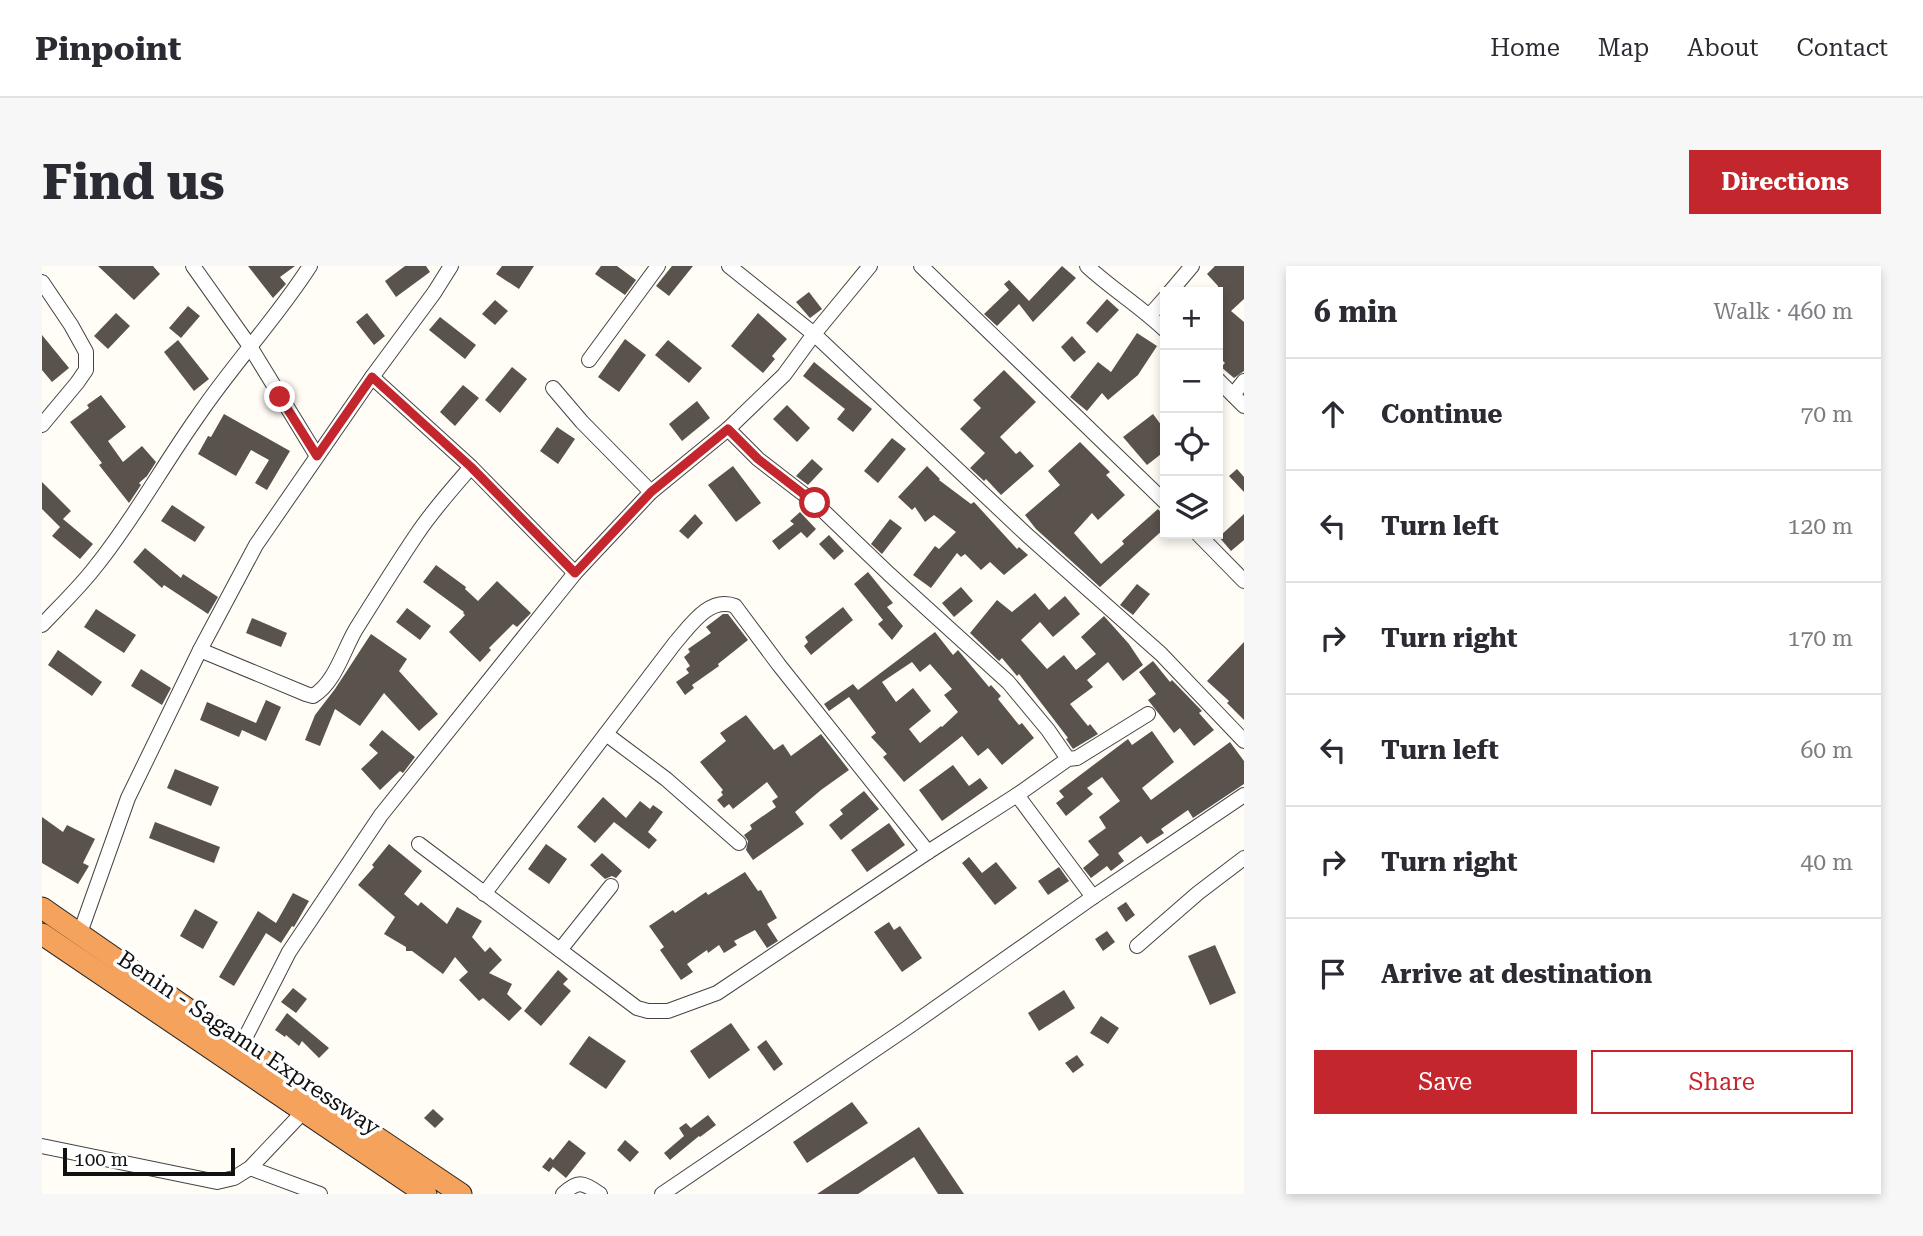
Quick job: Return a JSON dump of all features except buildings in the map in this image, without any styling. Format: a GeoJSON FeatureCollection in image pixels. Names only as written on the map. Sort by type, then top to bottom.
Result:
{"type":"FeatureCollection","features":[{"type":"Feature","properties":{"kind":"highway"},"geometry":{"type":"LineString","coordinates":[[42,908],[240,1046],[363,1140],[461,1194]]}},
{"type":"Feature","properties":{"kind":"highway","name":"Benin - Sagamu Expressway"},"geometry":{"type":"LineString","coordinates":[[42,934],[304,1111],[363,1140],[426,1194]]}},
{"type":"Feature","properties":{"kind":"street"},"geometry":{"type":"LineString","coordinates":[[193,266],[249,345],[317,456]]}},
{"type":"Feature","properties":{"kind":"street"},"geometry":{"type":"LineString","coordinates":[[42,625],[96,567],[198,415],[249,345],[291,296],[310,266]]}},
{"type":"Feature","properties":{"kind":"street"},"geometry":{"type":"LineString","coordinates":[[589,360],[658,266]]}},
{"type":"Feature","properties":{"kind":"street"},"geometry":{"type":"LineString","coordinates":[[729,266],[814,334],[1027,536],[1161,654],[1244,741]]}},
{"type":"Feature","properties":{"kind":"street"},"geometry":{"type":"LineString","coordinates":[[240,1046],[289,952],[381,815],[575,573],[651,492],[728,429],[784,375],[870,266]]}},
{"type":"Feature","properties":{"kind":"street"},"geometry":{"type":"LineString","coordinates":[[921,266],[1160,497]]}},
{"type":"Feature","properties":{"kind":"street"},"geometry":{"type":"LineString","coordinates":[[1087,266],[1160,325]]}},
{"type":"Feature","properties":{"kind":"street"},"geometry":{"type":"LineString","coordinates":[[1174,287],[1192,266]]}},
{"type":"Feature","properties":{"kind":"street"},"geometry":{"type":"LineString","coordinates":[[80,933],[128,798],[200,650],[256,545],[372,377],[434,293],[444,269]]}},
{"type":"Feature","properties":{"kind":"street"},"geometry":{"type":"LineString","coordinates":[[42,282],[86,352],[86,370],[42,425]]}},
{"type":"Feature","properties":{"kind":"street"},"geometry":{"type":"LineString","coordinates":[[1150,315],[1160,304]]}},
{"type":"Feature","properties":{"kind":"street"},"geometry":{"type":"LineString","coordinates":[[372,377],[471,467],[575,573]]}},
{"type":"Feature","properties":{"kind":"street"},"geometry":{"type":"LineString","coordinates":[[1233,395],[1244,382]]}},
{"type":"Feature","properties":{"kind":"street"},"geometry":{"type":"LineString","coordinates":[[1223,385],[1244,406]]}},
{"type":"Feature","properties":{"kind":"street"},"geometry":{"type":"LineString","coordinates":[[553,388],[582,422],[651,492]]}},
{"type":"Feature","properties":{"kind":"street"},"geometry":{"type":"LineString","coordinates":[[728,429],[758,459],[815,503],[1008,682],[1068,759]]}},
{"type":"Feature","properties":{"kind":"street"},"geometry":{"type":"LineString","coordinates":[[200,650],[306,694],[313,696],[321,691],[354,632],[429,515],[471,467]]}},
{"type":"Feature","properties":{"kind":"street"},"geometry":{"type":"LineString","coordinates":[[1203,539],[1244,581]]}},
{"type":"Feature","properties":{"kind":"street"},"geometry":{"type":"LineString","coordinates":[[484,894],[675,643],[709,608],[726,603],[735,606],[928,852]]}},
{"type":"Feature","properties":{"kind":"street"},"geometry":{"type":"LineString","coordinates":[[419,844],[638,1008],[648,1011],[668,1010],[716,993],[1068,759],[1077,758],[1148,714]]}},
{"type":"Feature","properties":{"kind":"street"},"geometry":{"type":"LineString","coordinates":[[606,734],[666,779],[739,843]]}},
{"type":"Feature","properties":{"kind":"street"},"geometry":{"type":"LineString","coordinates":[[1017,795],[1093,897]]}},
{"type":"Feature","properties":{"kind":"street"},"geometry":{"type":"LineString","coordinates":[[662,1194],[1244,795]]}},
{"type":"Feature","properties":{"kind":"street"},"geometry":{"type":"LineString","coordinates":[[1137,946],[1198,893],[1244,858]]}},
{"type":"Feature","properties":{"kind":"street"},"geometry":{"type":"LineString","coordinates":[[560,950],[611,886]]}},
{"type":"Feature","properties":{"kind":"street"},"geometry":{"type":"LineString","coordinates":[[42,1146],[217,1182],[234,1178],[250,1168],[304,1111]]}},
{"type":"Feature","properties":{"kind":"street"},"geometry":{"type":"LineString","coordinates":[[250,1168],[320,1194]]}},
{"type":"Feature","properties":{"kind":"street"},"geometry":{"type":"LineString","coordinates":[[563,1194],[577,1184],[584,1184],[600,1194]]}},
{"type":"Feature","properties":{"kind":"route"},"geometry":{"type":"LineString","coordinates":[[280,397],[317,456],[372,377],[471,467],[575,573],[651,492],[728,429],[758,459],[815,503]]}}]}
